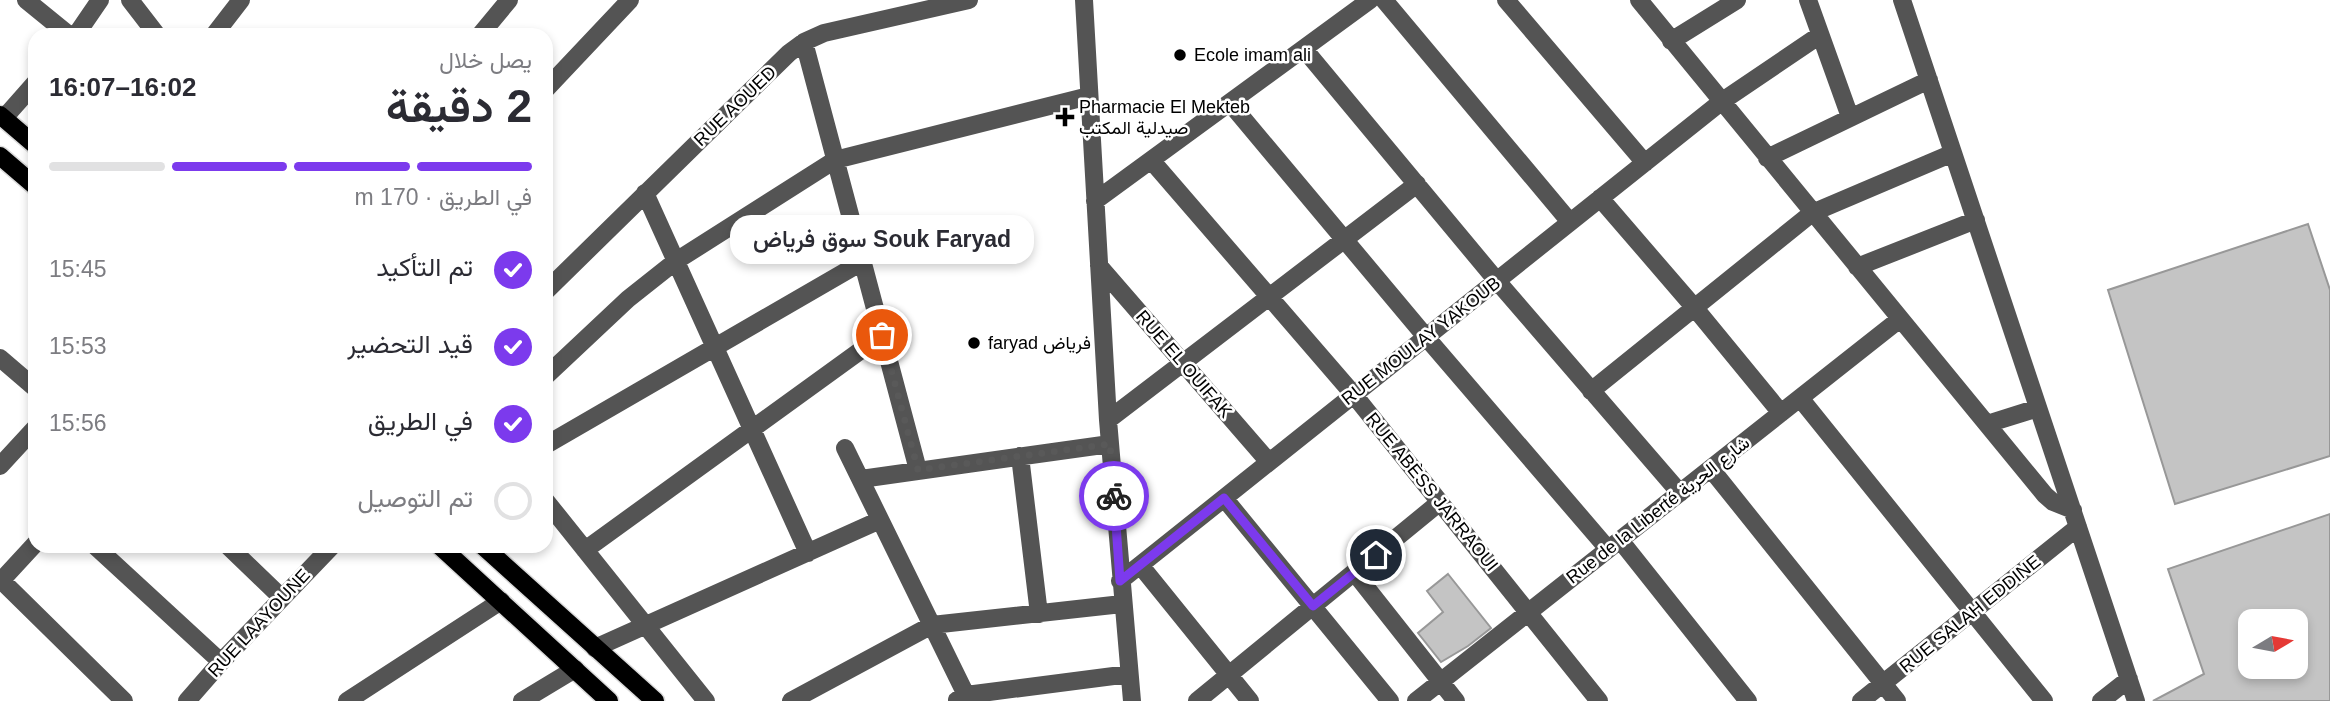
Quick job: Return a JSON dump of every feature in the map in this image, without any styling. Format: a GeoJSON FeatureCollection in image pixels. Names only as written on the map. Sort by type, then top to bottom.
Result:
{"type":"FeatureCollection","features":[{"type":"Feature","properties":{"kind":"main road"},"geometry":{"type":"LineString","coordinates":[[2,117],[28,139]]}},
{"type":"Feature","properties":{"kind":"main road"},"geometry":{"type":"LineString","coordinates":[[0,156],[28,180]]}},
{"type":"Feature","properties":{"kind":"main road"},"geometry":{"type":"LineString","coordinates":[[448,553],[609,701]]}},
{"type":"Feature","properties":{"kind":"main road"},"geometry":{"type":"LineString","coordinates":[[491,553],[655,701]]}},
{"type":"Feature","properties":{"kind":"street"},"geometry":{"type":"LineString","coordinates":[[26,0],[60,28]]}},
{"type":"Feature","properties":{"kind":"street"},"geometry":{"type":"LineString","coordinates":[[81,28],[100,0]]}},
{"type":"Feature","properties":{"kind":"street"},"geometry":{"type":"LineString","coordinates":[[130,0],[152,28]]}},
{"type":"Feature","properties":{"kind":"street"},"geometry":{"type":"LineString","coordinates":[[220,28],[241,0]]}},
{"type":"Feature","properties":{"kind":"street"},"geometry":{"type":"LineString","coordinates":[[486,28],[509,0]]}},
{"type":"Feature","properties":{"kind":"street"},"geometry":{"type":"LineString","coordinates":[[553,82],[630,0]]}},
{"type":"Feature","properties":{"kind":"street","name":"RUE AOUED"},"geometry":{"type":"LineString","coordinates":[[553,284],[789,53],[804,42],[824,33],[969,0]]}},
{"type":"Feature","properties":{"kind":"street"},"geometry":{"type":"LineString","coordinates":[[1084,0],[1108,420],[1132,701]]}},
{"type":"Feature","properties":{"kind":"street"},"geometry":{"type":"LineString","coordinates":[[1095,201],[1370,0]]}},
{"type":"Feature","properties":{"kind":"street"},"geometry":{"type":"LineString","coordinates":[[1384,0],[1570,222]]}},
{"type":"Feature","properties":{"kind":"street"},"geometry":{"type":"LineString","coordinates":[[1506,0],[1644,163]]}},
{"type":"Feature","properties":{"kind":"street"},"geometry":{"type":"LineString","coordinates":[[1639,0],[2045,495],[2075,519]]}},
{"type":"Feature","properties":{"kind":"street"},"geometry":{"type":"LineString","coordinates":[[1671,41],[1737,0]]}},
{"type":"Feature","properties":{"kind":"street"},"geometry":{"type":"LineString","coordinates":[[1808,0],[1850,117]]}},
{"type":"Feature","properties":{"kind":"street"},"geometry":{"type":"LineString","coordinates":[[1902,0],[2136,701]]}},
{"type":"Feature","properties":{"kind":"street","name":"RUE MOULAY YAKOUB"},"geometry":{"type":"LineString","coordinates":[[1120,581],[1721,102],[1820,35]]}},
{"type":"Feature","properties":{"kind":"street"},"geometry":{"type":"LineString","coordinates":[[804,42],[918,470]]}},
{"type":"Feature","properties":{"kind":"street"},"geometry":{"type":"LineString","coordinates":[[1304,49],[1497,281],[1680,493]]}},
{"type":"Feature","properties":{"kind":"street"},"geometry":{"type":"LineString","coordinates":[[1767,158],[1928,80]]}},
{"type":"Feature","properties":{"kind":"street"},"geometry":{"type":"LineString","coordinates":[[2,117],[28,90]]}},
{"type":"Feature","properties":{"kind":"street"},"geometry":{"type":"LineString","coordinates":[[553,369],[628,299],[676,261],[835,160],[1089,96]]}},
{"type":"Feature","properties":{"kind":"street"},"geometry":{"type":"LineString","coordinates":[[1230,103],[1426,337],[1614,545],[1748,701]]}},
{"type":"Feature","properties":{"kind":"street"},"geometry":{"type":"LineString","coordinates":[[1591,391],[1812,213],[1953,153]]}},
{"type":"Feature","properties":{"kind":"street","name":"RUE ABÈSS JARRAOUI"},"geometry":{"type":"LineString","coordinates":[[1151,160],[1354,395],[1599,701]]}},
{"type":"Feature","properties":{"kind":"street"},"geometry":{"type":"LineString","coordinates":[[1108,420],[1417,184]]}},
{"type":"Feature","properties":{"kind":"street"},"geometry":{"type":"LineString","coordinates":[[645,193],[808,553]]}},
{"type":"Feature","properties":{"kind":"street"},"geometry":{"type":"LineString","coordinates":[[1600,198],[1781,414]]}},
{"type":"Feature","properties":{"kind":"street"},"geometry":{"type":"LineString","coordinates":[[1857,267],[1976,220]]}},
{"type":"Feature","properties":{"kind":"street"},"geometry":{"type":"LineString","coordinates":[[553,441],[862,262]]}},
{"type":"Feature","properties":{"kind":"street","name":"RUE EL OUIFAK"},"geometry":{"type":"LineString","coordinates":[[1099,267],[1269,463]]}},
{"type":"Feature","properties":{"kind":"street","name":"Rue de la Liberté شارع الحرية"},"geometry":{"type":"LineString","coordinates":[[1416,701],[1900,319]]}},
{"type":"Feature","properties":{"kind":"street"},"geometry":{"type":"LineString","coordinates":[[585,550],[882,335]]}},
{"type":"Feature","properties":{"kind":"street"},"geometry":{"type":"LineString","coordinates":[[0,359],[28,382]]}},
{"type":"Feature","properties":{"kind":"street"},"geometry":{"type":"LineString","coordinates":[[1800,398],[2044,701]]}},
{"type":"Feature","properties":{"kind":"street"},"geometry":{"type":"LineString","coordinates":[[1987,424],[2038,408]]}},
{"type":"Feature","properties":{"kind":"street"},"geometry":{"type":"LineString","coordinates":[[0,466],[28,436]]}},
{"type":"Feature","properties":{"kind":"street"},"geometry":{"type":"LineString","coordinates":[[861,479],[1110,444]]}},
{"type":"Feature","properties":{"kind":"street"},"geometry":{"type":"LineString","coordinates":[[845,448],[932,625],[964,699],[1129,674]]}},
{"type":"Feature","properties":{"kind":"street"},"geometry":{"type":"LineString","coordinates":[[1020,456],[1039,614]]}},
{"type":"Feature","properties":{"kind":"street"},"geometry":{"type":"LineString","coordinates":[[1710,469],[1897,701]]}},
{"type":"Feature","properties":{"kind":"street"},"geometry":{"type":"LineString","coordinates":[[1224,498],[1390,701]]}},
{"type":"Feature","properties":{"kind":"street"},"geometry":{"type":"LineString","coordinates":[[1197,701],[1440,502]]}},
{"type":"Feature","properties":{"kind":"street"},"geometry":{"type":"LineString","coordinates":[[553,510],[706,701]]}},
{"type":"Feature","properties":{"kind":"street","name":"RUE SALAH EDDINE"},"geometry":{"type":"LineString","coordinates":[[1861,701],[1972,612],[2075,519]]}},
{"type":"Feature","properties":{"kind":"street"},"geometry":{"type":"LineString","coordinates":[[595,648],[880,520]]}},
{"type":"Feature","properties":{"kind":"street"},"geometry":{"type":"LineString","coordinates":[[28,551],[0,580],[124,701]]}},
{"type":"Feature","properties":{"kind":"street"},"geometry":{"type":"LineString","coordinates":[[103,553],[221,663]]}},
{"type":"Feature","properties":{"kind":"street"},"geometry":{"type":"LineString","coordinates":[[235,553],[282,598]]}},
{"type":"Feature","properties":{"kind":"street","name":"RUE LAAYOUNE"},"geometry":{"type":"LineString","coordinates":[[187,701],[325,553]]}},
{"type":"Feature","properties":{"kind":"street"},"geometry":{"type":"LineString","coordinates":[[1140,565],[1250,701]]}},
{"type":"Feature","properties":{"kind":"street"},"geometry":{"type":"LineString","coordinates":[[1354,572],[1456,701]]}},
{"type":"Feature","properties":{"kind":"street"},"geometry":{"type":"LineString","coordinates":[[347,701],[501,601]]}},
{"type":"Feature","properties":{"kind":"street"},"geometry":{"type":"LineString","coordinates":[[791,701],[932,625],[1122,604]]}},
{"type":"Feature","properties":{"kind":"street"},"geometry":{"type":"LineString","coordinates":[[522,701],[575,669]]}},
{"type":"Feature","properties":{"kind":"street"},"geometry":{"type":"LineString","coordinates":[[2101,701],[2129,679]]}},
{"type":"Feature","properties":{"kind":"building"},"geometry":{"type":"Polygon","coordinates":[[[2308,224],[2330,290],[2330,456],[2175,504],[2108,290],[2308,224]]]}},
{"type":"Feature","properties":{"kind":"building"},"geometry":{"type":"Polygon","coordinates":[[[2330,514],[2330,701],[2153,701],[2204,674],[2168,569],[2330,514]]]}},
{"type":"Feature","properties":{"kind":"building"},"geometry":{"type":"Polygon","coordinates":[[[1448,574],[1491,628],[1441,662],[1418,633],[1443,612],[1427,591],[1448,574]]]}},
{"type":"Feature","properties":{"kind":"way so far"},"geometry":{"type":"LineString","coordinates":[[882,335],[918,470],[1110,444],[1114,496]]}},
{"type":"Feature","properties":{"kind":"place","name":"Ecole imam ali"},"geometry":{"type":"Point","coordinates":[1180,55]}},
{"type":"Feature","properties":{"kind":"place","name":"Pharmacie El Mekteb صيدلية المكتب"},"geometry":{"type":"Point","coordinates":[1065,117]}},
{"type":"Feature","properties":{"kind":"place","name":"Souk Faryad سوق فرياض"},"geometry":{"type":"Point","coordinates":[882,335]}},
{"type":"Feature","properties":{"kind":"place","name":"faryad فرياض"},"geometry":{"type":"Point","coordinates":[974,343]}},
{"type":"Feature","properties":{"kind":"route"},"geometry":{"type":"LineString","coordinates":[[1114,496],[1120,581],[1224,498],[1313,606],[1376,555]]}}]}
